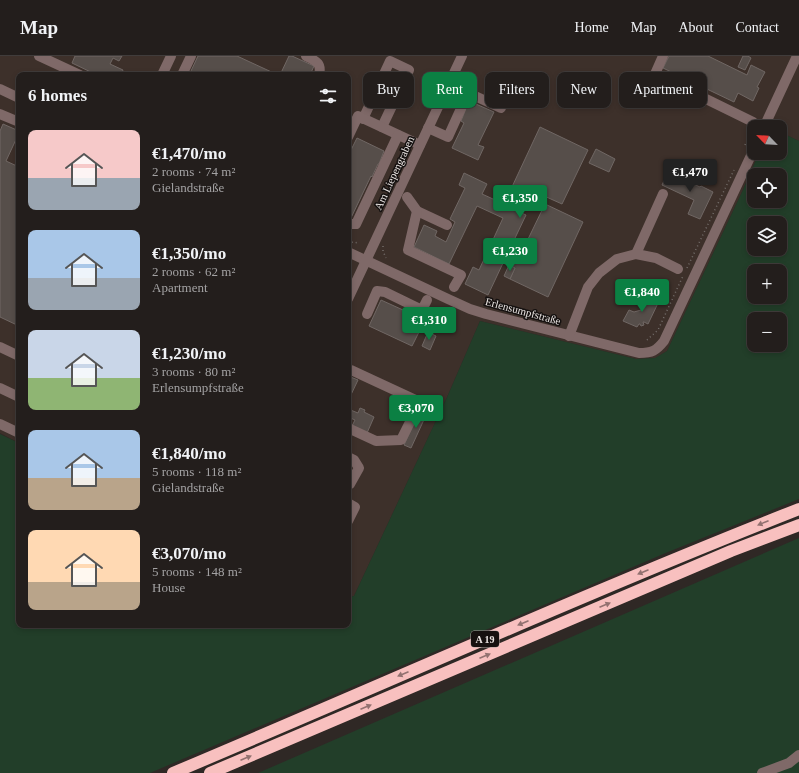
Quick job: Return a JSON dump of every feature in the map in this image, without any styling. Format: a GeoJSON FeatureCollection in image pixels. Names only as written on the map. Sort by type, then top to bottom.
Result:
{"type":"FeatureCollection","features":[{"type":"Feature","properties":{"kind":"highway","name":"A 19"},"geometry":{"type":"LineString","coordinates":[[173,773],[631,577],[799,508]]}},
{"type":"Feature","properties":{"kind":"highway","name":"A 19"},"geometry":{"type":"LineString","coordinates":[[210,773],[724,554],[799,524]]}},
{"type":"Feature","properties":{"kind":"street"},"geometry":{"type":"LineString","coordinates":[[39,56],[74,72]]}},
{"type":"Feature","properties":{"kind":"street"},"geometry":{"type":"LineString","coordinates":[[163,72],[171,56]]}},
{"type":"Feature","properties":{"kind":"street"},"geometry":{"type":"LineString","coordinates":[[183,72],[191,56]]}},
{"type":"Feature","properties":{"kind":"street"},"geometry":{"type":"LineString","coordinates":[[306,56],[318,63],[319,72]]}},
{"type":"Feature","properties":{"kind":"street","name":"Am Liepengraben"},"geometry":{"type":"LineString","coordinates":[[455,72],[462,56]]}},
{"type":"Feature","properties":{"kind":"street"},"geometry":{"type":"LineString","coordinates":[[663,56],[655,74],[747,123]]}},
{"type":"Feature","properties":{"kind":"street"},"geometry":{"type":"LineString","coordinates":[[767,120],[797,56]]}},
{"type":"Feature","properties":{"kind":"street"},"geometry":{"type":"LineString","coordinates":[[363,119],[390,61],[409,70],[382,128]]}},
{"type":"Feature","properties":{"kind":"street"},"geometry":{"type":"LineString","coordinates":[[0,89],[16,97]]}},
{"type":"Feature","properties":{"kind":"street","name":"Am Liepengraben"},"geometry":{"type":"LineString","coordinates":[[351,292],[438,108]]}},
{"type":"Feature","properties":{"kind":"street"},"geometry":{"type":"LineString","coordinates":[[428,128],[448,137],[461,108]]}},
{"type":"Feature","properties":{"kind":"street"},"geometry":{"type":"LineString","coordinates":[[0,114],[16,121]]}},
{"type":"Feature","properties":{"kind":"street"},"geometry":{"type":"LineString","coordinates":[[351,131],[358,116],[420,145]]}},
{"type":"Feature","properties":{"kind":"street"},"geometry":{"type":"LineString","coordinates":[[351,224],[356,224],[398,135]]}},
{"type":"Feature","properties":{"kind":"street","name":"Erlensumpfstraße"},"geometry":{"type":"LineString","coordinates":[[351,253],[470,309],[569,336],[639,353],[650,353],[659,347],[664,341],[747,153]]}},
{"type":"Feature","properties":{"kind":"street"},"geometry":{"type":"LineString","coordinates":[[636,254],[663,194]]}},
{"type":"Feature","properties":{"kind":"street"},"geometry":{"type":"LineString","coordinates":[[407,198],[417,211],[447,226]]}},
{"type":"Feature","properties":{"kind":"street"},"geometry":{"type":"LineString","coordinates":[[417,211],[408,250],[461,275],[454,287]]}},
{"type":"Feature","properties":{"kind":"street"},"geometry":{"type":"LineString","coordinates":[[569,336],[588,287],[599,273],[617,259],[636,254],[656,258],[678,269]]}},
{"type":"Feature","properties":{"kind":"street"},"geometry":{"type":"LineString","coordinates":[[367,314],[377,291],[385,292],[422,310],[427,300]]}},
{"type":"Feature","properties":{"kind":"street"},"geometry":{"type":"LineString","coordinates":[[0,347],[16,355]]}},
{"type":"Feature","properties":{"kind":"street"},"geometry":{"type":"LineString","coordinates":[[351,370],[420,402],[401,440],[376,441],[351,429]]}},
{"type":"Feature","properties":{"kind":"street"},"geometry":{"type":"LineString","coordinates":[[0,388],[16,396]]}},
{"type":"Feature","properties":{"kind":"street"},"geometry":{"type":"LineString","coordinates":[[0,424],[16,432]]}},
{"type":"Feature","properties":{"kind":"street"},"geometry":{"type":"LineString","coordinates":[[351,458],[354,460],[359,468],[351,482]]}},
{"type":"Feature","properties":{"kind":"street"},"geometry":{"type":"LineString","coordinates":[[351,505],[355,507],[351,515]]}},
{"type":"Feature","properties":{"kind":"street"},"geometry":{"type":"LineString","coordinates":[[762,773],[789,763],[799,755]]}},
{"type":"Feature","properties":{"kind":"path"},"geometry":{"type":"LineString","coordinates":[[647,340],[658,330],[736,166]]}},
{"type":"Feature","properties":{"kind":"path"},"geometry":{"type":"LineString","coordinates":[[351,242],[359,242]]}},
{"type":"Feature","properties":{"kind":"path"},"geometry":{"type":"LineString","coordinates":[[383,246],[386,258]]}},
{"type":"Feature","properties":{"kind":"shaded area"},"geometry":{"type":"Polygon","coordinates":[[[0,56],[799,56],[799,141],[787,135],[787,120],[747,120],[747,160],[756,160],[752,168],[747,168],[747,181],[742,192],[667,351],[656,358],[636,359],[480,321],[448,395],[354,596],[351,596],[351,72],[16,72],[16,441],[0,433],[0,56]]]}},
{"type":"Feature","properties":{"kind":"green space"},"geometry":{"type":"Polygon","coordinates":[[[787,135],[799,141],[799,499],[668,552],[150,773],[0,773],[0,434],[16,442],[16,628],[351,628],[351,596],[354,596],[448,395],[480,321],[636,359],[655,358],[667,351],[747,181],[747,208],[787,208],[787,168],[752,168],[756,160],[787,160],[787,135]]]}},
{"type":"Feature","properties":{"kind":"green space"},"geometry":{"type":"Polygon","coordinates":[[[799,538],[799,773],[258,773],[799,538]]]}},
{"type":"Feature","properties":{"kind":"building"},"geometry":{"type":"Polygon","coordinates":[[[75,56],[122,56],[119,61],[113,58],[110,64],[123,70],[122,72],[91,72],[72,63],[75,56]]]}},
{"type":"Feature","properties":{"kind":"building"},"geometry":{"type":"Polygon","coordinates":[[[198,56],[237,56],[272,72],[190,72],[198,56]]]}},
{"type":"Feature","properties":{"kind":"building"},"geometry":{"type":"Polygon","coordinates":[[[289,56],[314,66],[311,72],[281,72],[289,56]]]}},
{"type":"Feature","properties":{"kind":"building"},"geometry":{"type":"Polygon","coordinates":[[[669,56],[708,56],[747,75],[751,65],[765,72],[757,87],[759,88],[753,101],[738,93],[734,102],[707,89],[707,72],[671,72],[663,68],[669,56]]]}},
{"type":"Feature","properties":{"kind":"building"},"geometry":{"type":"Polygon","coordinates":[[[743,56],[748,56],[751,58],[745,70],[738,67],[743,56]]]}},
{"type":"Feature","properties":{"kind":"building"},"geometry":{"type":"Polygon","coordinates":[[[477,105],[494,112],[478,145],[484,147],[478,160],[452,148],[464,123],[461,121],[466,108],[477,108],[477,105]]]}},
{"type":"Feature","properties":{"kind":"building"},"geometry":{"type":"Polygon","coordinates":[[[3,124],[16,130],[16,139],[6,161],[16,166],[16,325],[0,317],[0,131],[3,124]]]}},
{"type":"Feature","properties":{"kind":"building"},"geometry":{"type":"Polygon","coordinates":[[[540,127],[588,150],[562,204],[542,195],[540,199],[529,194],[531,189],[525,187],[515,210],[526,215],[506,257],[517,262],[545,204],[583,222],[548,297],[510,279],[515,268],[503,263],[488,295],[465,284],[473,267],[479,270],[503,218],[477,206],[449,264],[414,247],[424,225],[437,231],[435,236],[446,242],[455,222],[450,219],[465,188],[459,185],[464,173],[487,184],[482,194],[504,204],[540,127]]]}},
{"type":"Feature","properties":{"kind":"building"},"geometry":{"type":"Polygon","coordinates":[[[357,138],[384,151],[379,164],[372,177],[371,176],[351,218],[351,150],[357,138]]]}},
{"type":"Feature","properties":{"kind":"building"},"geometry":{"type":"Polygon","coordinates":[[[596,149],[615,159],[609,172],[589,163],[596,149]]]}},
{"type":"Feature","properties":{"kind":"building"},"geometry":{"type":"Polygon","coordinates":[[[668,172],[713,192],[700,219],[688,214],[694,200],[662,185],[668,172]]]}},
{"type":"Feature","properties":{"kind":"building"},"geometry":{"type":"Polygon","coordinates":[[[509,265],[515,268],[510,279],[504,276],[509,265]]]}},
{"type":"Feature","properties":{"kind":"building"},"geometry":{"type":"Polygon","coordinates":[[[647,296],[659,301],[648,324],[643,322],[644,325],[641,326],[639,324],[637,327],[623,321],[629,310],[634,312],[641,310],[647,296]]]}},
{"type":"Feature","properties":{"kind":"building"},"geometry":{"type":"Polygon","coordinates":[[[381,300],[425,320],[412,346],[369,326],[381,300]]]}},
{"type":"Feature","properties":{"kind":"building"},"geometry":{"type":"Polygon","coordinates":[[[438,312],[446,316],[438,332],[430,328],[438,312]]]}},
{"type":"Feature","properties":{"kind":"building"},"geometry":{"type":"Polygon","coordinates":[[[428,332],[436,336],[430,350],[422,346],[428,332]]]}},
{"type":"Feature","properties":{"kind":"building"},"geometry":{"type":"Polygon","coordinates":[[[351,377],[358,380],[351,395],[351,377]]]}},
{"type":"Feature","properties":{"kind":"building"},"geometry":{"type":"Polygon","coordinates":[[[360,408],[365,410],[364,412],[374,417],[367,433],[352,426],[355,420],[351,418],[351,410],[358,413],[360,408]]]}},
{"type":"Feature","properties":{"kind":"building"},"geometry":{"type":"Polygon","coordinates":[[[420,410],[427,413],[411,448],[404,445],[420,410]]]}}]}
